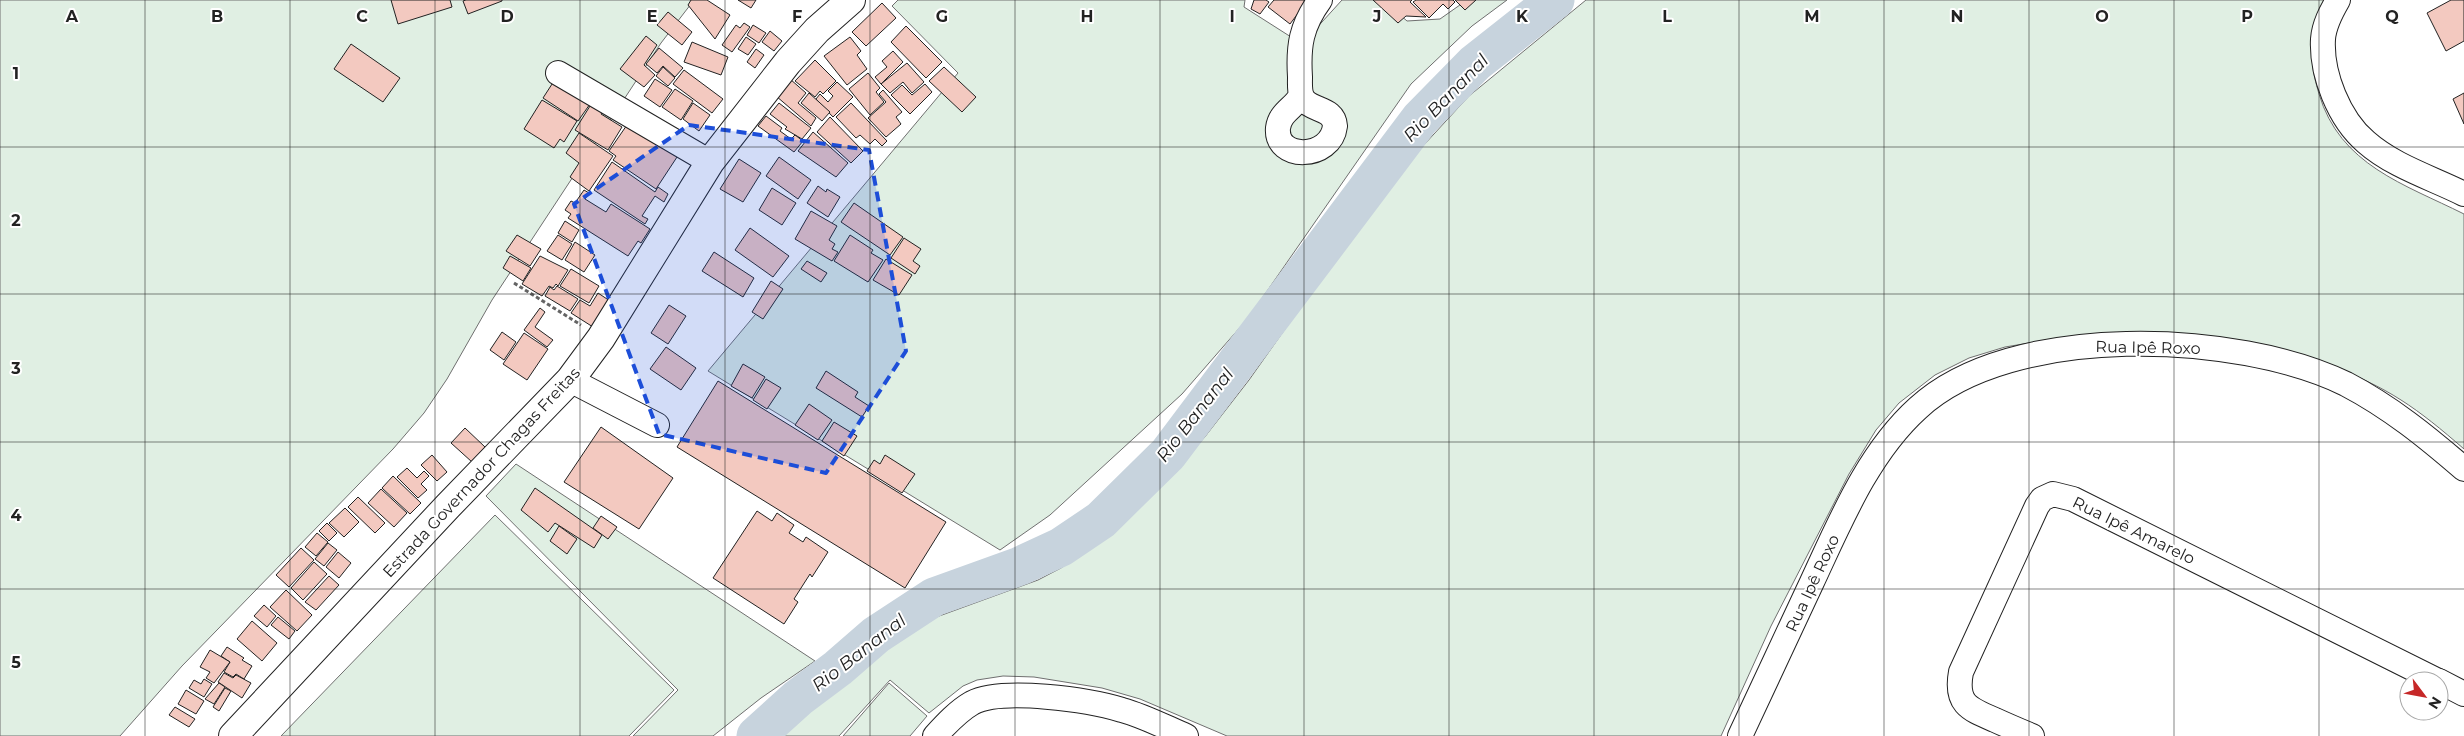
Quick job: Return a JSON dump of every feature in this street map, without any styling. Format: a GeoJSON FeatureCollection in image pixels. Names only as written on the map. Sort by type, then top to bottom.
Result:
{"type":"FeatureCollection","features":[{"type":"Feature","properties":{"kind":"main road","name":"Estrada Governador Chagas Freitas"},"geometry":{"type":"LineString","coordinates":[[233,736],[448,506],[570,380],[602,338],[710,162],[788,62],[817,30],[851,0]]}},
{"type":"Feature","properties":{"kind":"street"},"geometry":{"type":"LineString","coordinates":[[1301,94],[1300,38],[1305,24],[1320,0]]}},
{"type":"Feature","properties":{"kind":"street"},"geometry":{"type":"LineString","coordinates":[[2338,0],[2329,15],[2323,37],[2324,62],[2334,96],[2352,126],[2365,142],[2382,154],[2464,194]]}},
{"type":"Feature","properties":{"kind":"street"},"geometry":{"type":"LineString","coordinates":[[558,72],[710,162]]}},
{"type":"Feature","properties":{"kind":"street","name":"Rua Ipê Roxo"},"geometry":{"type":"LineString","coordinates":[[1740,736],[1834,534],[1884,446],[1917,408],[1935,394],[1980,371],[2047,351],[2108,343],[2196,347],[2257,356],[2344,383],[2379,402],[2427,436],[2464,470]]}},
{"type":"Feature","properties":{"kind":"street"},"geometry":{"type":"LineString","coordinates":[[570,380],[657,425]]}},
{"type":"Feature","properties":{"kind":"street","name":"Rua Ipê Amarelo"},"geometry":{"type":"LineString","coordinates":[[2032,736],[1968,707],[1961,698],[1959,685],[1961,672],[2037,506],[2042,499],[2053,494],[2073,499],[2419,671]]}},
{"type":"Feature","properties":{"kind":"street","name":"Rua Ipê Amarelo"},"geometry":{"type":"LineString","coordinates":[[2449,686],[2464,694]]}},
{"type":"Feature","properties":{"kind":"street"},"geometry":{"type":"LineString","coordinates":[[935,736],[956,715],[974,702],[1000,696],[1026,696],[1109,706],[1186,736]]}},
{"type":"Feature","properties":{"kind":"path"},"geometry":{"type":"LineString","coordinates":[[514,283],[602,338]]}},
{"type":"Feature","properties":{"kind":"highlighted area"},"geometry":{"type":"Polygon","coordinates":[[[689,125],[869,150],[906,351],[826,473],[659,434],[574,204],[689,125]]]}},
{"type":"Feature","properties":{"kind":"green space"},"geometry":{"type":"Polygon","coordinates":[[[0,0],[694,0],[661,43],[492,300],[447,379],[424,413],[393,449],[182,666],[120,736],[0,736],[0,0]]]}},
{"type":"Feature","properties":{"kind":"green space"},"geometry":{"type":"Polygon","coordinates":[[[898,0],[1245,0],[1244,7],[1302,44],[1342,0],[1383,0],[1407,21],[1440,19],[1467,0],[1507,0],[1472,26],[1411,84],[1249,317],[1182,394],[1050,515],[1000,550],[708,371],[958,73],[892,6],[898,0]]]}},
{"type":"Feature","properties":{"kind":"green space"},"geometry":{"type":"Polygon","coordinates":[[[1586,0],[2324,0],[2313,52],[2314,77],[2329,118],[2342,138],[2358,155],[2397,182],[2464,214],[2464,449],[2432,422],[2401,400],[2368,382],[2329,366],[2053,339],[2005,347],[1969,358],[1935,375],[1899,403],[1876,430],[1849,474],[1771,626],[1721,736],[1227,736],[1140,699],[1102,688],[1034,677],[1003,676],[977,680],[963,686],[929,713],[890,680],[839,736],[779,736],[834,681],[898,636],[931,619],[1038,580],[1061,568],[1123,524],[1204,438],[1249,380],[1375,202],[1422,147],[1469,96],[1586,0]]]}},
{"type":"Feature","properties":{"kind":"green space"},"geometry":{"type":"Polygon","coordinates":[[[516,464],[815,661],[761,698],[713,736],[633,736],[678,690],[486,496],[516,464]]]}},
{"type":"Feature","properties":{"kind":"green space"},"geometry":{"type":"Polygon","coordinates":[[[495,515],[674,690],[629,736],[281,736],[495,515]]]}},
{"type":"Feature","properties":{"kind":"green space"},"geometry":{"type":"Polygon","coordinates":[[[889,683],[927,716],[910,736],[843,736],[889,683]]]}},
{"type":"Feature","properties":{"kind":"building"},"geometry":{"type":"Polygon","coordinates":[[[391,0],[450,0],[452,7],[398,24],[391,0]]]}},
{"type":"Feature","properties":{"kind":"building"},"geometry":{"type":"Polygon","coordinates":[[[691,0],[707,0],[730,15],[715,39],[688,5],[691,0]]]}},
{"type":"Feature","properties":{"kind":"building"},"geometry":{"type":"Polygon","coordinates":[[[738,0],[756,0],[751,8],[738,0]]]}},
{"type":"Feature","properties":{"kind":"building"},"geometry":{"type":"Polygon","coordinates":[[[1254,0],[1266,0],[1269,2],[1260,14],[1251,9],[1254,0]]]}},
{"type":"Feature","properties":{"kind":"building"},"geometry":{"type":"Polygon","coordinates":[[[1274,0],[1308,0],[1290,24],[1268,7],[1274,0]]]}},
{"type":"Feature","properties":{"kind":"building"},"geometry":{"type":"Polygon","coordinates":[[[1373,0],[1412,0],[1410,2],[1426,17],[1406,16],[1398,23],[1373,0]]]}},
{"type":"Feature","properties":{"kind":"building"},"geometry":{"type":"Polygon","coordinates":[[[1416,0],[1453,0],[1455,2],[1448,9],[1443,4],[1429,18],[1413,2],[1416,0]]]}},
{"type":"Feature","properties":{"kind":"building"},"geometry":{"type":"Polygon","coordinates":[[[1455,0],[1476,0],[1465,10],[1455,0]]]}},
{"type":"Feature","properties":{"kind":"building"},"geometry":{"type":"Polygon","coordinates":[[[2451,0],[2464,0],[2464,41],[2446,51],[2427,13],[2451,0]]]}},
{"type":"Feature","properties":{"kind":"building"},"geometry":{"type":"Polygon","coordinates":[[[463,1],[502,1],[468,14],[463,1]]]}},
{"type":"Feature","properties":{"kind":"building"},"geometry":{"type":"Polygon","coordinates":[[[882,3],[896,18],[866,46],[852,32],[882,3]]]}},
{"type":"Feature","properties":{"kind":"building"},"geometry":{"type":"Polygon","coordinates":[[[668,12],[692,32],[682,45],[657,25],[668,12]]]}},
{"type":"Feature","properties":{"kind":"building"},"geometry":{"type":"Polygon","coordinates":[[[744,23],[750,27],[732,52],[722,45],[736,25],[740,28],[744,23]]]}},
{"type":"Feature","properties":{"kind":"building"},"geometry":{"type":"Polygon","coordinates":[[[753,25],[766,33],[759,43],[747,35],[753,25]]]}},
{"type":"Feature","properties":{"kind":"building"},"geometry":{"type":"Polygon","coordinates":[[[906,26],[942,62],[926,78],[891,42],[906,26]]]}},
{"type":"Feature","properties":{"kind":"building"},"geometry":{"type":"Polygon","coordinates":[[[770,31],[782,41],[774,51],[762,42],[770,31]]]}},
{"type":"Feature","properties":{"kind":"building"},"geometry":{"type":"Polygon","coordinates":[[[646,36],[657,45],[644,65],[655,75],[644,87],[620,69],[646,36]]]}},
{"type":"Feature","properties":{"kind":"building"},"geometry":{"type":"Polygon","coordinates":[[[746,37],[756,44],[748,55],[738,49],[746,37]]]}},
{"type":"Feature","properties":{"kind":"building"},"geometry":{"type":"Polygon","coordinates":[[[850,37],[861,51],[857,55],[867,69],[847,85],[824,56],[850,37]]]}},
{"type":"Feature","properties":{"kind":"building"},"geometry":{"type":"Polygon","coordinates":[[[692,42],[728,57],[721,75],[684,62],[692,42]]]}},
{"type":"Feature","properties":{"kind":"building"},"geometry":{"type":"Polygon","coordinates":[[[351,44],[400,78],[383,102],[334,69],[351,44]]]}},
{"type":"Feature","properties":{"kind":"building"},"geometry":{"type":"Polygon","coordinates":[[[659,48],[683,68],[675,77],[663,66],[657,73],[646,64],[659,48]]]}},
{"type":"Feature","properties":{"kind":"building"},"geometry":{"type":"Polygon","coordinates":[[[756,49],[764,55],[755,68],[747,62],[756,49]]]}},
{"type":"Feature","properties":{"kind":"building"},"geometry":{"type":"Polygon","coordinates":[[[893,51],[903,62],[881,84],[875,77],[887,67],[882,61],[893,51]]]}},
{"type":"Feature","properties":{"kind":"building"},"geometry":{"type":"Polygon","coordinates":[[[815,60],[836,81],[823,94],[820,91],[815,97],[795,81],[815,60]]]}},
{"type":"Feature","properties":{"kind":"building"},"geometry":{"type":"Polygon","coordinates":[[[907,63],[924,82],[912,93],[903,82],[890,93],[881,84],[907,63]]]}},
{"type":"Feature","properties":{"kind":"building"},"geometry":{"type":"Polygon","coordinates":[[[663,67],[675,78],[668,86],[656,76],[663,67]]]}},
{"type":"Feature","properties":{"kind":"building"},"geometry":{"type":"Polygon","coordinates":[[[944,67],[976,97],[962,112],[929,81],[944,67]]]}},
{"type":"Feature","properties":{"kind":"building"},"geometry":{"type":"Polygon","coordinates":[[[684,70],[723,99],[712,113],[673,84],[684,70]]]}},
{"type":"Feature","properties":{"kind":"building"},"geometry":{"type":"Polygon","coordinates":[[[868,73],[880,88],[876,92],[884,102],[870,115],[849,89],[868,73]]]}},
{"type":"Feature","properties":{"kind":"building"},"geometry":{"type":"Polygon","coordinates":[[[655,79],[672,90],[660,107],[644,96],[655,79]]]}},
{"type":"Feature","properties":{"kind":"building"},"geometry":{"type":"Polygon","coordinates":[[[790,79],[806,93],[798,103],[816,118],[811,126],[776,96],[790,79]]]}},
{"type":"Feature","properties":{"kind":"building"},"geometry":{"type":"Polygon","coordinates":[[[554,81],[590,104],[578,121],[543,98],[554,81]]]}},
{"type":"Feature","properties":{"kind":"building"},"geometry":{"type":"Polygon","coordinates":[[[837,82],[853,97],[833,117],[816,99],[820,94],[828,102],[833,96],[828,91],[837,82]]]}},
{"type":"Feature","properties":{"kind":"building"},"geometry":{"type":"Polygon","coordinates":[[[925,84],[932,92],[910,114],[891,95],[902,85],[912,95],[925,84]]]}},
{"type":"Feature","properties":{"kind":"building"},"geometry":{"type":"Polygon","coordinates":[[[675,89],[693,101],[681,120],[662,107],[675,89]]]}},
{"type":"Feature","properties":{"kind":"building"},"geometry":{"type":"Polygon","coordinates":[[[883,90],[902,112],[896,117],[901,124],[886,137],[868,118],[886,102],[879,94],[883,90]]]}},
{"type":"Feature","properties":{"kind":"building"},"geometry":{"type":"Polygon","coordinates":[[[809,93],[830,112],[822,121],[801,103],[809,93]]]}},
{"type":"Feature","properties":{"kind":"building"},"geometry":{"type":"Polygon","coordinates":[[[2464,93],[2464,124],[2453,99],[2464,93]]]}},
{"type":"Feature","properties":{"kind":"building"},"geometry":{"type":"Polygon","coordinates":[[[595,98],[607,105],[601,114],[622,127],[608,150],[575,130],[595,98]]]}},
{"type":"Feature","properties":{"kind":"building"},"geometry":{"type":"Polygon","coordinates":[[[542,100],[577,121],[564,142],[560,139],[554,148],[524,129],[542,100]]]}},
{"type":"Feature","properties":{"kind":"building"},"geometry":{"type":"Polygon","coordinates":[[[693,103],[710,115],[699,131],[683,119],[693,103]]]}},
{"type":"Feature","properties":{"kind":"building"},"geometry":{"type":"Polygon","coordinates":[[[779,103],[811,128],[802,139],[785,129],[787,127],[770,114],[779,103]]]}},
{"type":"Feature","properties":{"kind":"building"},"geometry":{"type":"Polygon","coordinates":[[[851,103],[887,141],[882,146],[875,139],[870,144],[860,135],[856,138],[836,117],[851,103]]]}},
{"type":"Feature","properties":{"kind":"building"},"geometry":{"type":"Polygon","coordinates":[[[766,116],[782,128],[780,131],[791,139],[795,135],[803,141],[794,152],[758,126],[766,116]]]}},
{"type":"Feature","properties":{"kind":"building"},"geometry":{"type":"Polygon","coordinates":[[[830,117],[863,151],[851,163],[817,132],[830,117]]]}},
{"type":"Feature","properties":{"kind":"building"},"geometry":{"type":"Polygon","coordinates":[[[629,122],[679,154],[656,189],[613,160],[616,156],[609,151],[629,122]]]}},
{"type":"Feature","properties":{"kind":"building"},"geometry":{"type":"Polygon","coordinates":[[[813,132],[848,163],[836,177],[798,151],[813,132]]]}},
{"type":"Feature","properties":{"kind":"building"},"geometry":{"type":"Polygon","coordinates":[[[579,133],[613,156],[589,191],[570,177],[579,163],[566,153],[579,133]]]}},
{"type":"Feature","properties":{"kind":"building"},"geometry":{"type":"Polygon","coordinates":[[[779,157],[811,180],[798,199],[766,176],[779,157]]]}},
{"type":"Feature","properties":{"kind":"building"},"geometry":{"type":"Polygon","coordinates":[[[739,159],[761,173],[743,202],[720,189],[739,159]]]}},
{"type":"Feature","properties":{"kind":"building"},"geometry":{"type":"Polygon","coordinates":[[[612,162],[655,192],[658,187],[668,194],[664,202],[655,196],[642,216],[648,219],[645,224],[594,190],[612,162]]]}},
{"type":"Feature","properties":{"kind":"building"},"geometry":{"type":"Polygon","coordinates":[[[818,186],[826,192],[827,189],[840,197],[828,217],[807,203],[818,186]]]}},
{"type":"Feature","properties":{"kind":"building"},"geometry":{"type":"Polygon","coordinates":[[[772,188],[796,203],[782,225],[759,210],[772,188]]]}},
{"type":"Feature","properties":{"kind":"building"},"geometry":{"type":"Polygon","coordinates":[[[584,190],[589,193],[585,199],[606,212],[611,204],[650,229],[641,243],[638,241],[628,256],[568,218],[571,214],[565,210],[571,201],[575,203],[584,190]]]}},
{"type":"Feature","properties":{"kind":"building"},"geometry":{"type":"Polygon","coordinates":[[[854,203],[903,237],[890,255],[841,222],[854,203]]]}},
{"type":"Feature","properties":{"kind":"building"},"geometry":{"type":"Polygon","coordinates":[[[811,211],[837,226],[829,240],[835,244],[832,249],[838,252],[832,261],[795,239],[811,211]]]}},
{"type":"Feature","properties":{"kind":"building"},"geometry":{"type":"Polygon","coordinates":[[[565,221],[579,230],[572,242],[558,233],[565,221]]]}},
{"type":"Feature","properties":{"kind":"building"},"geometry":{"type":"Polygon","coordinates":[[[750,228],[789,256],[773,277],[735,250],[750,228]]]}},
{"type":"Feature","properties":{"kind":"building"},"geometry":{"type":"Polygon","coordinates":[[[517,235],[541,249],[530,266],[506,251],[517,235]]]}},
{"type":"Feature","properties":{"kind":"building"},"geometry":{"type":"Polygon","coordinates":[[[558,235],[572,244],[562,260],[547,251],[558,235]]]}},
{"type":"Feature","properties":{"kind":"building"},"geometry":{"type":"Polygon","coordinates":[[[850,235],[873,250],[871,253],[883,260],[868,282],[834,261],[850,235]]]}},
{"type":"Feature","properties":{"kind":"building"},"geometry":{"type":"Polygon","coordinates":[[[904,238],[921,249],[913,261],[920,266],[915,274],[891,258],[904,238]]]}},
{"type":"Feature","properties":{"kind":"building"},"geometry":{"type":"Polygon","coordinates":[[[575,242],[595,255],[584,272],[565,260],[575,242]]]}},
{"type":"Feature","properties":{"kind":"building"},"geometry":{"type":"Polygon","coordinates":[[[714,252],[754,278],[743,297],[702,271],[714,252]]]}},
{"type":"Feature","properties":{"kind":"building"},"geometry":{"type":"Polygon","coordinates":[[[510,256],[531,268],[523,281],[503,268],[510,256]]]}},
{"type":"Feature","properties":{"kind":"building"},"geometry":{"type":"Polygon","coordinates":[[[540,256],[568,270],[558,286],[556,284],[553,288],[549,286],[542,296],[522,284],[540,256]]]}},
{"type":"Feature","properties":{"kind":"building"},"geometry":{"type":"Polygon","coordinates":[[[886,259],[912,275],[899,295],[873,280],[886,259]]]}},
{"type":"Feature","properties":{"kind":"building"},"geometry":{"type":"Polygon","coordinates":[[[807,261],[827,273],[821,282],[801,269],[807,261]]]}},
{"type":"Feature","properties":{"kind":"building"},"geometry":{"type":"Polygon","coordinates":[[[571,269],[599,286],[589,303],[560,286],[571,269]]]}},
{"type":"Feature","properties":{"kind":"building"},"geometry":{"type":"Polygon","coordinates":[[[771,281],[783,289],[763,319],[752,312],[771,281]]]}},
{"type":"Feature","properties":{"kind":"building"},"geometry":{"type":"Polygon","coordinates":[[[557,286],[578,299],[570,311],[545,296],[550,287],[554,290],[557,286]]]}},
{"type":"Feature","properties":{"kind":"building"},"geometry":{"type":"Polygon","coordinates":[[[598,293],[610,301],[593,327],[571,313],[580,300],[590,306],[598,293]]]}},
{"type":"Feature","properties":{"kind":"building"},"geometry":{"type":"Polygon","coordinates":[[[669,305],[686,316],[668,344],[651,333],[669,305]]]}},
{"type":"Feature","properties":{"kind":"building"},"geometry":{"type":"Polygon","coordinates":[[[540,308],[545,312],[535,327],[553,340],[547,347],[524,330],[540,308]]]}},
{"type":"Feature","properties":{"kind":"building"},"geometry":{"type":"Polygon","coordinates":[[[502,332],[516,342],[504,360],[490,350],[502,332]]]}},
{"type":"Feature","properties":{"kind":"building"},"geometry":{"type":"Polygon","coordinates":[[[524,333],[548,349],[527,380],[503,364],[524,333]]]}},
{"type":"Feature","properties":{"kind":"building"},"geometry":{"type":"Polygon","coordinates":[[[666,347],[696,368],[681,390],[650,369],[666,347]]]}},
{"type":"Feature","properties":{"kind":"building"},"geometry":{"type":"Polygon","coordinates":[[[743,364],[765,377],[752,398],[731,386],[743,364]]]}},
{"type":"Feature","properties":{"kind":"building"},"geometry":{"type":"Polygon","coordinates":[[[826,371],[858,392],[855,397],[869,406],[862,417],[816,388],[826,371]]]}},
{"type":"Feature","properties":{"kind":"building"},"geometry":{"type":"Polygon","coordinates":[[[766,379],[781,388],[767,409],[753,400],[766,379]]]}},
{"type":"Feature","properties":{"kind":"building"},"geometry":{"type":"Polygon","coordinates":[[[718,381],[946,522],[905,588],[677,447],[718,381]]]}},
{"type":"Feature","properties":{"kind":"building"},"geometry":{"type":"Polygon","coordinates":[[[809,404],[832,420],[818,440],[795,425],[809,404]]]}},
{"type":"Feature","properties":{"kind":"building"},"geometry":{"type":"Polygon","coordinates":[[[834,422],[857,436],[844,456],[822,441],[834,422]]]}},
{"type":"Feature","properties":{"kind":"building"},"geometry":{"type":"Polygon","coordinates":[[[601,427],[673,478],[639,529],[564,482],[601,427]]]}},
{"type":"Feature","properties":{"kind":"building"},"geometry":{"type":"Polygon","coordinates":[[[465,428],[485,447],[472,462],[451,443],[465,428]]]}},
{"type":"Feature","properties":{"kind":"building"},"geometry":{"type":"Polygon","coordinates":[[[432,455],[447,472],[437,481],[421,465],[432,455]]]}},
{"type":"Feature","properties":{"kind":"building"},"geometry":{"type":"Polygon","coordinates":[[[885,455],[915,474],[902,493],[867,471],[874,460],[880,464],[885,455]]]}},
{"type":"Feature","properties":{"kind":"building"},"geometry":{"type":"Polygon","coordinates":[[[407,468],[417,478],[424,471],[429,476],[421,484],[427,490],[418,498],[397,477],[407,468]]]}},
{"type":"Feature","properties":{"kind":"building"},"geometry":{"type":"Polygon","coordinates":[[[393,476],[421,503],[410,514],[382,488],[393,476]]]}},
{"type":"Feature","properties":{"kind":"building"},"geometry":{"type":"Polygon","coordinates":[[[535,488],[602,535],[594,548],[555,523],[548,532],[521,510],[535,488]]]}},
{"type":"Feature","properties":{"kind":"building"},"geometry":{"type":"Polygon","coordinates":[[[381,489],[407,513],[394,527],[368,503],[381,489]]]}},
{"type":"Feature","properties":{"kind":"building"},"geometry":{"type":"Polygon","coordinates":[[[358,497],[385,523],[375,533],[348,507],[358,497]]]}},
{"type":"Feature","properties":{"kind":"building"},"geometry":{"type":"Polygon","coordinates":[[[345,508],[359,522],[344,537],[329,523],[345,508]]]}},
{"type":"Feature","properties":{"kind":"building"},"geometry":{"type":"Polygon","coordinates":[[[757,511],[772,521],[777,513],[794,525],[789,533],[803,542],[806,537],[828,552],[812,577],[810,574],[794,599],[798,602],[784,624],[713,578],[757,511]]]}},
{"type":"Feature","properties":{"kind":"building"},"geometry":{"type":"Polygon","coordinates":[[[601,516],[617,527],[608,539],[593,528],[601,516]]]}},
{"type":"Feature","properties":{"kind":"building"},"geometry":{"type":"Polygon","coordinates":[[[327,523],[337,533],[329,541],[319,531],[327,523]]]}},
{"type":"Feature","properties":{"kind":"building"},"geometry":{"type":"Polygon","coordinates":[[[559,526],[577,539],[567,554],[550,541],[559,526]]]}},
{"type":"Feature","properties":{"kind":"building"},"geometry":{"type":"Polygon","coordinates":[[[317,533],[328,542],[316,556],[305,547],[317,533]]]}},
{"type":"Feature","properties":{"kind":"building"},"geometry":{"type":"Polygon","coordinates":[[[328,543],[337,550],[324,566],[315,559],[328,543]]]}},
{"type":"Feature","properties":{"kind":"building"},"geometry":{"type":"Polygon","coordinates":[[[301,548],[314,560],[289,587],[276,575],[301,548]]]}},
{"type":"Feature","properties":{"kind":"building"},"geometry":{"type":"Polygon","coordinates":[[[338,552],[351,563],[339,578],[326,567],[338,552]]]}},
{"type":"Feature","properties":{"kind":"building"},"geometry":{"type":"Polygon","coordinates":[[[314,562],[327,574],[303,600],[291,588],[314,562]]]}},
{"type":"Feature","properties":{"kind":"building"},"geometry":{"type":"Polygon","coordinates":[[[329,576],[339,585],[316,610],[305,602],[329,576]]]}},
{"type":"Feature","properties":{"kind":"building"},"geometry":{"type":"Polygon","coordinates":[[[286,590],[312,615],[297,631],[270,607],[286,590]]]}},
{"type":"Feature","properties":{"kind":"building"},"geometry":{"type":"Polygon","coordinates":[[[264,605],[276,616],[267,627],[254,616],[264,605]]]}},
{"type":"Feature","properties":{"kind":"building"},"geometry":{"type":"Polygon","coordinates":[[[278,617],[295,631],[289,639],[271,625],[278,617]]]}},
{"type":"Feature","properties":{"kind":"building"},"geometry":{"type":"Polygon","coordinates":[[[252,621],[277,643],[262,661],[237,639],[252,621]]]}},
{"type":"Feature","properties":{"kind":"building"},"geometry":{"type":"Polygon","coordinates":[[[227,647],[244,658],[242,660],[252,666],[244,679],[236,674],[233,677],[224,672],[230,662],[221,656],[227,647]]]}},
{"type":"Feature","properties":{"kind":"building"},"geometry":{"type":"Polygon","coordinates":[[[210,650],[230,662],[214,683],[206,678],[210,672],[200,667],[210,650]]]}},
{"type":"Feature","properties":{"kind":"building"},"geometry":{"type":"Polygon","coordinates":[[[224,673],[233,678],[236,675],[251,683],[242,698],[218,682],[224,673]]]}},
{"type":"Feature","properties":{"kind":"building"},"geometry":{"type":"Polygon","coordinates":[[[204,679],[212,684],[204,697],[189,688],[194,680],[201,684],[204,679]]]}},
{"type":"Feature","properties":{"kind":"building"},"geometry":{"type":"Polygon","coordinates":[[[219,683],[225,687],[214,704],[205,699],[219,683]]]}},
{"type":"Feature","properties":{"kind":"building"},"geometry":{"type":"Polygon","coordinates":[[[225,688],[231,691],[219,711],[213,707],[225,688]]]}},
{"type":"Feature","properties":{"kind":"building"},"geometry":{"type":"Polygon","coordinates":[[[186,690],[204,701],[196,714],[178,704],[186,690]]]}},
{"type":"Feature","properties":{"kind":"building"},"geometry":{"type":"Polygon","coordinates":[[[175,707],[195,719],[189,727],[169,715],[175,707]]]}},
{"type":"Feature","properties":{"kind":"waterway","name":"Rio Bananal"},"geometry":{"type":"LineString","coordinates":[[756,736],[798,698],[838,668],[876,635],[934,597],[1020,566],[1061,547],[1101,520],[1168,454],[1420,119],[1475,63],[1555,0]]}}]}
